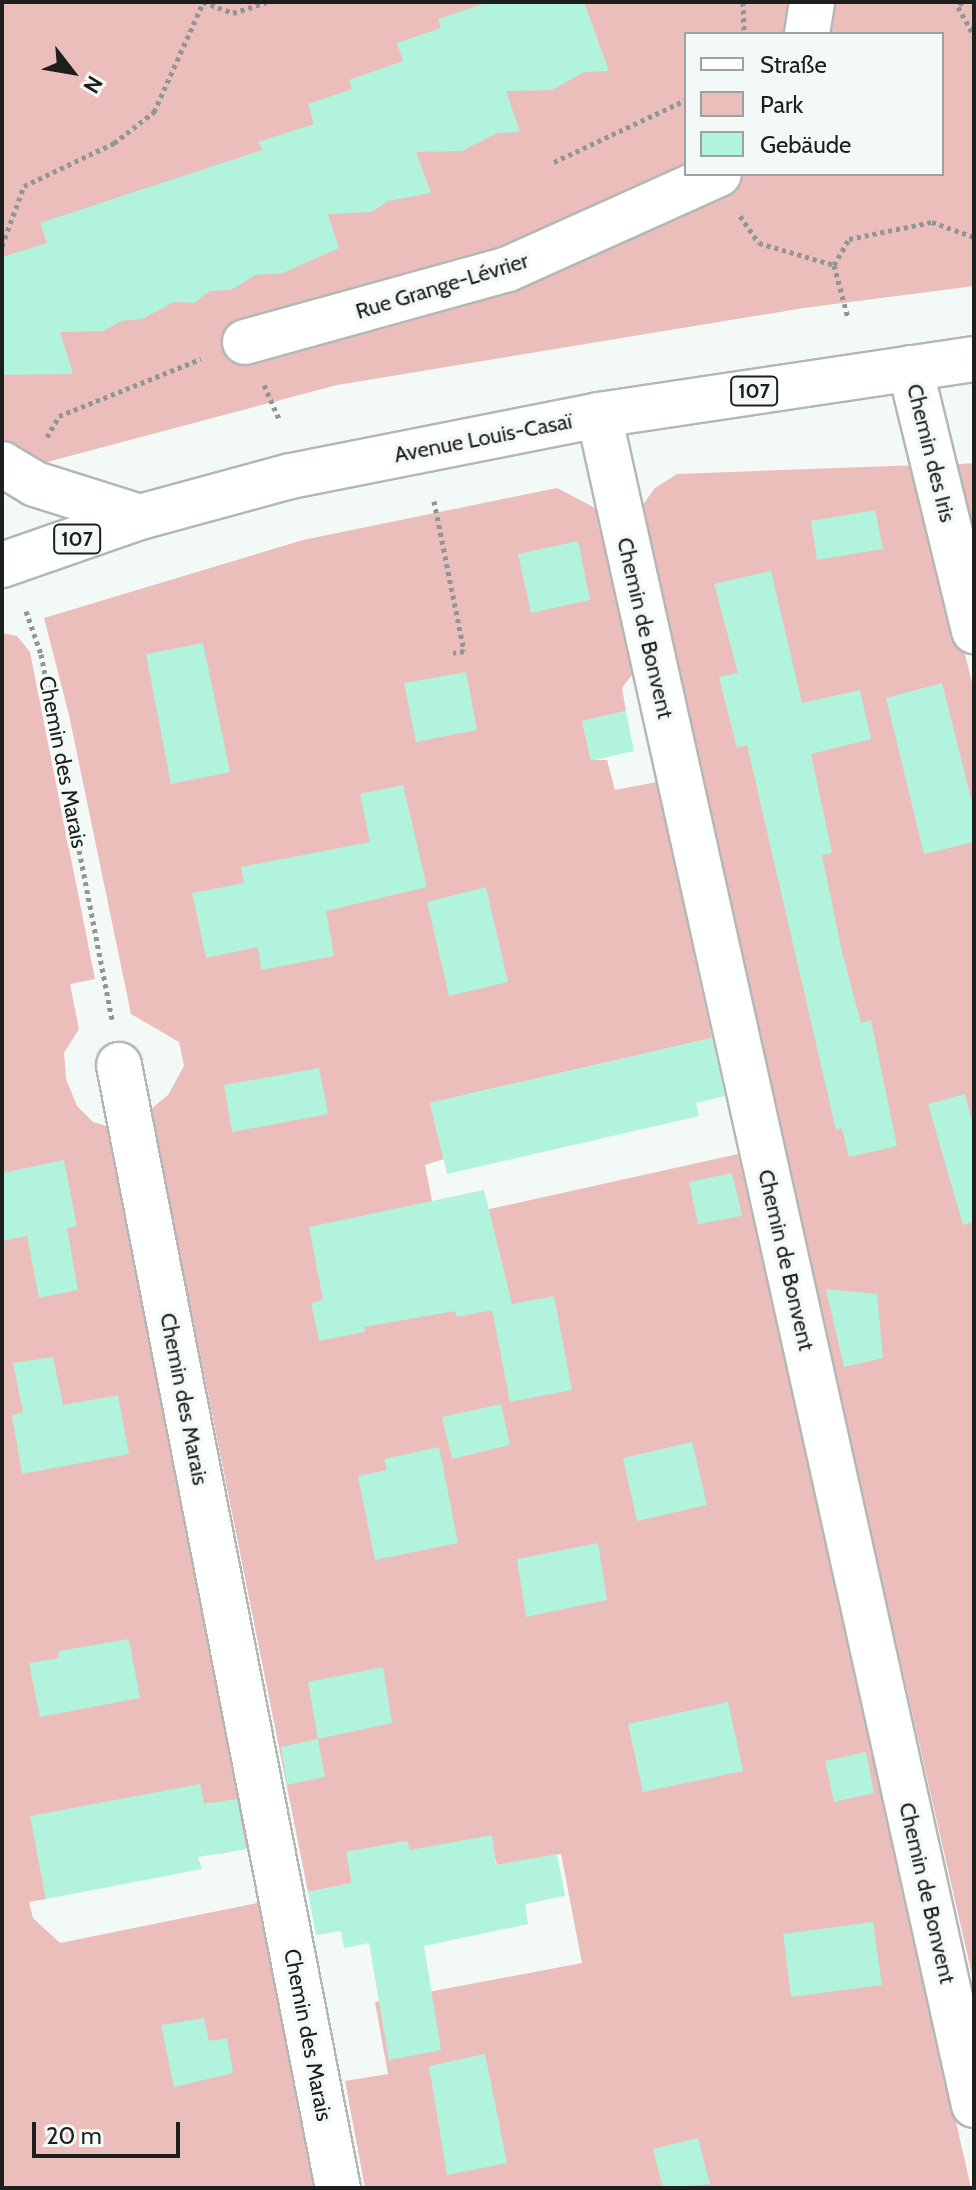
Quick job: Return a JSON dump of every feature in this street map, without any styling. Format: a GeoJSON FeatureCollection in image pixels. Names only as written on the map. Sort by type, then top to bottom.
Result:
{"type":"FeatureCollection","features":[{"type":"Feature","properties":{"kind":"street"},"geometry":{"type":"LineString","coordinates":[[807,32],[812,2]]}},
{"type":"Feature","properties":{"kind":"street","name":"Rue Grange-Lévrier"},"geometry":{"type":"LineString","coordinates":[[245,342],[508,269],[717,176]]}},
{"type":"Feature","properties":{"kind":"street","name":"Avenue Louis-Casaï"},"geometry":{"type":"LineString","coordinates":[[2,565],[140,517],[291,476],[599,415],[974,359]]}},
{"type":"Feature","properties":{"kind":"street","name":"Chemin des Iris"},"geometry":{"type":"LineString","coordinates":[[910,368],[974,631]]}},
{"type":"Feature","properties":{"kind":"street","name":"Chemin de Bonvent"},"geometry":{"type":"LineString","coordinates":[[599,415],[974,2105]]}},
{"type":"Feature","properties":{"kind":"street"},"geometry":{"type":"LineString","coordinates":[[20,457],[35,484],[140,517]]}},
{"type":"Feature","properties":{"kind":"street","name":"Chemin des Marais"},"geometry":{"type":"LineString","coordinates":[[119,1065],[338,2188]]}},
{"type":"Feature","properties":{"kind":"path"},"geometry":{"type":"LineString","coordinates":[[2,246],[24,186],[114,143],[154,112],[202,2],[233,13],[266,2]]}},
{"type":"Feature","properties":{"kind":"path"},"geometry":{"type":"LineString","coordinates":[[743,2],[744,32]]}},
{"type":"Feature","properties":{"kind":"path"},"geometry":{"type":"LineString","coordinates":[[962,2],[958,7],[974,36]]}},
{"type":"Feature","properties":{"kind":"path"},"geometry":{"type":"LineString","coordinates":[[554,162],[684,101]]}},
{"type":"Feature","properties":{"kind":"path"},"geometry":{"type":"LineString","coordinates":[[717,176],[759,243],[834,265]]}},
{"type":"Feature","properties":{"kind":"path"},"geometry":{"type":"LineString","coordinates":[[848,318],[834,265],[849,239],[932,222],[974,237]]}},
{"type":"Feature","properties":{"kind":"path"},"geometry":{"type":"LineString","coordinates":[[20,457],[59,416],[245,342],[280,421]]}},
{"type":"Feature","properties":{"kind":"path"},"geometry":{"type":"LineString","coordinates":[[434,501],[464,651],[453,653]]}},
{"type":"Feature","properties":{"kind":"path","name":"Chemin des Marais"},"geometry":{"type":"LineString","coordinates":[[26,611],[41,654],[119,1065]]}},
{"type":"Feature","properties":{"kind":"green space"},"geometry":{"type":"Polygon","coordinates":[[[2,2],[974,2],[974,286],[804,308],[337,385],[2,474],[2,2]]]}},
{"type":"Feature","properties":{"kind":"green space"},"geometry":{"type":"Polygon","coordinates":[[[974,463],[974,587],[946,465],[974,463]]]}},
{"type":"Feature","properties":{"kind":"green space"},"geometry":{"type":"Polygon","coordinates":[[[919,465],[974,691],[974,1984],[642,528],[644,503],[655,488],[677,474],[919,465]]]}},
{"type":"Feature","properties":{"kind":"green space"},"geometry":{"type":"Polygon","coordinates":[[[557,488],[599,510],[635,671],[622,688],[626,711],[582,721],[591,760],[607,760],[615,790],[657,782],[712,1038],[430,1103],[444,1159],[425,1165],[436,1221],[738,1154],[971,2188],[365,2188],[345,2081],[388,2074],[375,2002],[582,1963],[561,1854],[497,1865],[494,1854],[414,1871],[407,1841],[347,1852],[352,1883],[308,1892],[151,1109],[168,1095],[184,1066],[179,1042],[131,1014],[69,715],[44,618],[303,540],[557,488]]]}},
{"type":"Feature","properties":{"kind":"green space"},"geometry":{"type":"Polygon","coordinates":[[[2,633],[17,636],[30,652],[95,979],[70,984],[79,1029],[64,1053],[66,1079],[77,1106],[93,1122],[109,1127],[249,1848],[219,1854],[209,1803],[35,1838],[46,1899],[29,1902],[33,1918],[60,1943],[262,1902],[318,2188],[2,2188],[2,633]]]}},
{"type":"Feature","properties":{"kind":"building"},"geometry":{"type":"Polygon","coordinates":[[[489,2],[584,2],[609,71],[584,72],[552,90],[506,91],[520,132],[497,133],[462,151],[416,152],[431,193],[388,201],[372,212],[328,214],[339,248],[283,273],[255,275],[231,290],[210,291],[194,303],[174,302],[142,319],[121,321],[104,331],[60,332],[73,374],[2,375],[2,257],[47,243],[40,223],[262,150],[258,142],[314,124],[308,104],[352,89],[349,80],[403,61],[397,43],[441,28],[438,19],[489,2]]]}},
{"type":"Feature","properties":{"kind":"building"},"geometry":{"type":"Polygon","coordinates":[[[875,510],[883,549],[817,560],[811,521],[875,510]]]}},
{"type":"Feature","properties":{"kind":"building"},"geometry":{"type":"Polygon","coordinates":[[[578,541],[590,600],[531,613],[518,554],[578,541]]]}},
{"type":"Feature","properties":{"kind":"building"},"geometry":{"type":"Polygon","coordinates":[[[771,571],[802,703],[860,690],[871,739],[811,754],[832,853],[822,855],[842,952],[861,1023],[871,1020],[897,1146],[849,1157],[842,1128],[836,1130],[747,745],[737,748],[719,677],[738,673],[714,584],[771,571]]]}},
{"type":"Feature","properties":{"kind":"building"},"geometry":{"type":"Polygon","coordinates":[[[203,643],[230,772],[171,784],[146,654],[203,643]]]}},
{"type":"Feature","properties":{"kind":"building"},"geometry":{"type":"Polygon","coordinates":[[[466,672],[477,730],[416,742],[404,683],[466,672]]]}},
{"type":"Feature","properties":{"kind":"building"},"geometry":{"type":"Polygon","coordinates":[[[942,683],[974,811],[974,842],[924,854],[886,698],[942,683]]]}},
{"type":"Feature","properties":{"kind":"building"},"geometry":{"type":"Polygon","coordinates":[[[626,711],[634,751],[591,761],[582,721],[626,711]]]}},
{"type":"Feature","properties":{"kind":"building"},"geometry":{"type":"Polygon","coordinates":[[[403,785],[427,887],[326,911],[334,956],[261,970],[258,947],[206,958],[192,893],[244,883],[241,867],[370,842],[360,794],[403,785]]]}},
{"type":"Feature","properties":{"kind":"building"},"geometry":{"type":"Polygon","coordinates":[[[486,887],[508,982],[449,996],[427,902],[486,887]]]}},
{"type":"Feature","properties":{"kind":"building"},"geometry":{"type":"Polygon","coordinates":[[[712,1038],[725,1096],[696,1103],[699,1116],[447,1174],[430,1103],[712,1038]]]}},
{"type":"Feature","properties":{"kind":"building"},"geometry":{"type":"Polygon","coordinates":[[[319,1068],[328,1114],[232,1132],[224,1085],[319,1068]]]}},
{"type":"Feature","properties":{"kind":"building"},"geometry":{"type":"Polygon","coordinates":[[[965,1094],[974,1130],[974,1222],[963,1225],[928,1104],[965,1094]]]}},
{"type":"Feature","properties":{"kind":"building"},"geometry":{"type":"Polygon","coordinates":[[[64,1160],[77,1226],[67,1228],[78,1290],[39,1298],[27,1236],[2,1241],[2,1173],[64,1160]]]}},
{"type":"Feature","properties":{"kind":"building"},"geometry":{"type":"Polygon","coordinates":[[[732,1173],[742,1216],[698,1224],[689,1182],[732,1173]]]}},
{"type":"Feature","properties":{"kind":"building"},"geometry":{"type":"Polygon","coordinates":[[[484,1190],[512,1304],[554,1296],[572,1390],[510,1402],[492,1310],[457,1317],[455,1311],[364,1327],[365,1332],[319,1341],[311,1303],[323,1300],[309,1227],[484,1190]]]}},
{"type":"Feature","properties":{"kind":"building"},"geometry":{"type":"Polygon","coordinates":[[[826,1289],[877,1294],[883,1358],[844,1367],[826,1289]]]}},
{"type":"Feature","properties":{"kind":"building"},"geometry":{"type":"Polygon","coordinates":[[[53,1357],[63,1405],[118,1395],[129,1454],[22,1474],[12,1415],[23,1412],[13,1363],[53,1357]]]}},
{"type":"Feature","properties":{"kind":"building"},"geometry":{"type":"Polygon","coordinates":[[[501,1404],[510,1445],[452,1459],[442,1417],[501,1404]]]}},
{"type":"Feature","properties":{"kind":"building"},"geometry":{"type":"Polygon","coordinates":[[[692,1442],[707,1505],[637,1521],[623,1458],[692,1442]]]}},
{"type":"Feature","properties":{"kind":"building"},"geometry":{"type":"Polygon","coordinates":[[[439,1447],[458,1543],[375,1560],[358,1476],[387,1470],[384,1459],[439,1447]]]}},
{"type":"Feature","properties":{"kind":"building"},"geometry":{"type":"Polygon","coordinates":[[[598,1543],[607,1600],[526,1617],[517,1559],[598,1543]]]}},
{"type":"Feature","properties":{"kind":"building"},"geometry":{"type":"Polygon","coordinates":[[[129,1639],[140,1698],[40,1717],[29,1663],[59,1658],[59,1651],[129,1639]]]}},
{"type":"Feature","properties":{"kind":"building"},"geometry":{"type":"Polygon","coordinates":[[[383,1667],[392,1723],[318,1739],[308,1682],[383,1667]]]}},
{"type":"Feature","properties":{"kind":"building"},"geometry":{"type":"Polygon","coordinates":[[[728,1702],[743,1771],[643,1792],[628,1724],[728,1702]]]}},
{"type":"Feature","properties":{"kind":"building"},"geometry":{"type":"Polygon","coordinates":[[[318,1739],[325,1777],[287,1785],[281,1747],[318,1739]]]}},
{"type":"Feature","properties":{"kind":"building"},"geometry":{"type":"Polygon","coordinates":[[[866,1752],[874,1793],[834,1802],[825,1761],[866,1752]]]}},
{"type":"Feature","properties":{"kind":"building"},"geometry":{"type":"Polygon","coordinates":[[[200,1784],[204,1804],[237,1799],[246,1849],[198,1857],[202,1869],[46,1899],[30,1816],[200,1784]]]}},
{"type":"Feature","properties":{"kind":"building"},"geometry":{"type":"Polygon","coordinates":[[[492,1835],[496,1865],[557,1854],[565,1896],[525,1904],[528,1924],[424,1946],[441,2050],[389,2060],[369,1943],[344,1948],[341,1931],[316,1935],[308,1892],[352,1883],[346,1852],[407,1841],[410,1850],[492,1835]]]}},
{"type":"Feature","properties":{"kind":"building"},"geometry":{"type":"Polygon","coordinates":[[[873,1922],[882,1985],[791,1997],[783,1934],[873,1922]]]}},
{"type":"Feature","properties":{"kind":"building"},"geometry":{"type":"Polygon","coordinates":[[[204,2018],[209,2041],[227,2038],[233,2073],[174,2087],[161,2025],[204,2018]]]}},
{"type":"Feature","properties":{"kind":"building"},"geometry":{"type":"Polygon","coordinates":[[[485,2054],[507,2163],[447,2175],[429,2066],[485,2054]]]}},
{"type":"Feature","properties":{"kind":"building"},"geometry":{"type":"Polygon","coordinates":[[[698,2138],[710,2184],[663,2188],[653,2149],[698,2138]]]}}]}
